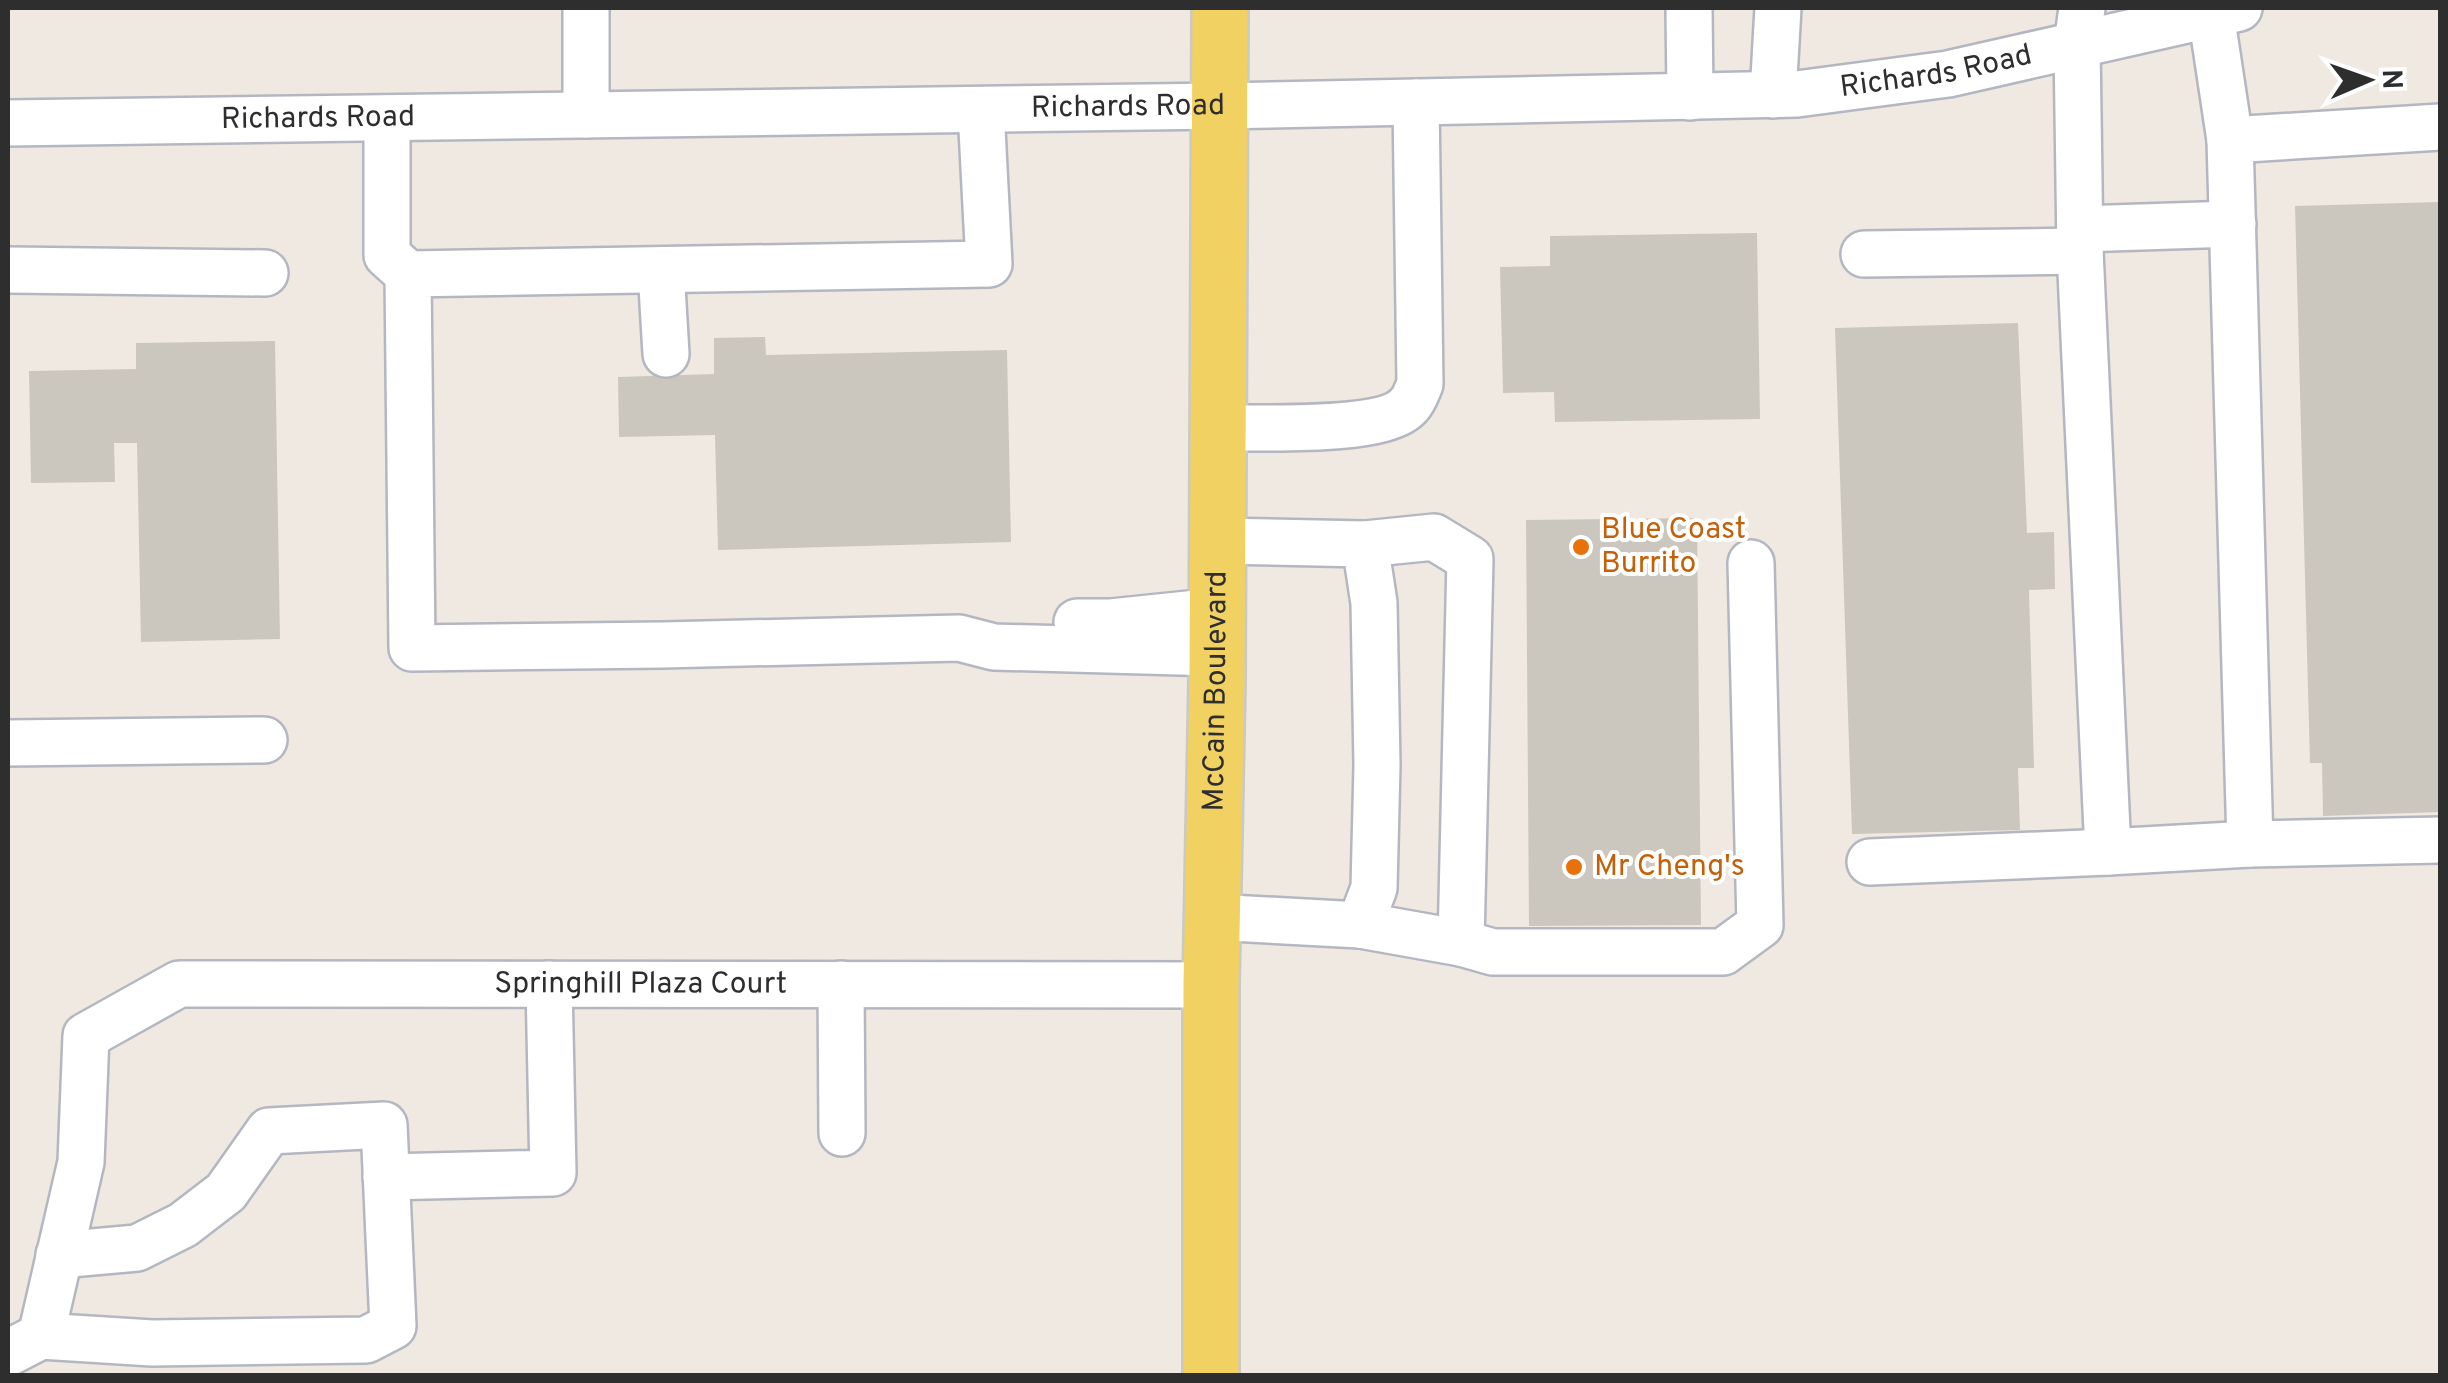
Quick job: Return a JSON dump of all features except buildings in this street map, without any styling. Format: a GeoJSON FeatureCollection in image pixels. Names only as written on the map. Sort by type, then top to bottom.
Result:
{"type":"FeatureCollection","features":[{"type":"Feature","properties":{"kind":"main road","name":"McCain Boulevard"},"geometry":{"type":"LineString","coordinates":[[1212,1376],[1211,985],[1220,8]]}},
{"type":"Feature","properties":{"kind":"street"},"geometry":{"type":"LineString","coordinates":[[586,8],[586,115]]}},
{"type":"Feature","properties":{"kind":"street"},"geometry":{"type":"LineString","coordinates":[[1689,8],[1690,97]]}},
{"type":"Feature","properties":{"kind":"street"},"geometry":{"type":"LineString","coordinates":[[1773,95],[1778,8]]}},
{"type":"Feature","properties":{"kind":"street"},"geometry":{"type":"LineString","coordinates":[[2225,11],[2250,844]]}},
{"type":"Feature","properties":{"kind":"street","name":"Richards Road"},"geometry":{"type":"LineString","coordinates":[[8,124],[1797,94],[1948,74],[2079,26],[2225,11]]}},
{"type":"Feature","properties":{"kind":"street"},"geometry":{"type":"LineString","coordinates":[[2079,26],[2080,240],[2108,852]]}},
{"type":"Feature","properties":{"kind":"street"},"geometry":{"type":"LineString","coordinates":[[1218,428],[1353,425],[1386,419],[1409,407],[1420,384],[1416,102]]}},
{"type":"Feature","properties":{"kind":"street"},"geometry":{"type":"LineString","coordinates":[[408,274],[989,264],[981,110]]}},
{"type":"Feature","properties":{"kind":"street"},"geometry":{"type":"LineString","coordinates":[[404,118],[412,648],[959,638],[994,647],[1217,632]]}},
{"type":"Feature","properties":{"kind":"street"},"geometry":{"type":"LineString","coordinates":[[2230,140],[2440,127]]}},
{"type":"Feature","properties":{"kind":"street"},"geometry":{"type":"LineString","coordinates":[[1864,254],[2080,240],[2233,224]]}},
{"type":"Feature","properties":{"kind":"street"},"geometry":{"type":"LineString","coordinates":[[8,270],[265,272]]}},
{"type":"Feature","properties":{"kind":"street"},"geometry":{"type":"LineString","coordinates":[[661,270],[666,354]]}},
{"type":"Feature","properties":{"kind":"street"},"geometry":{"type":"LineString","coordinates":[[1218,541],[1366,544],[1434,537],[1470,559],[1460,943]]}},
{"type":"Feature","properties":{"kind":"street"},"geometry":{"type":"LineString","coordinates":[[1360,925],[1374,888],[1377,765],[1374,603],[1366,544]]}},
{"type":"Feature","properties":{"kind":"street"},"geometry":{"type":"LineString","coordinates":[[1212,916],[1360,925],[1494,952],[1723,952],[1760,926],[1752,564]]}},
{"type":"Feature","properties":{"kind":"street"},"geometry":{"type":"LineString","coordinates":[[8,743],[264,740]]}},
{"type":"Feature","properties":{"kind":"street"},"geometry":{"type":"LineString","coordinates":[[1870,862],[2250,844],[2440,840]]}},
{"type":"Feature","properties":{"kind":"street","name":"Springhill Plaza Court"},"geometry":{"type":"LineString","coordinates":[[59,1255],[81,1162],[86,1036],[179,984],[1211,985]]}},
{"type":"Feature","properties":{"kind":"street"},"geometry":{"type":"LineString","coordinates":[[386,1177],[552,1173],[549,984]]}},
{"type":"Feature","properties":{"kind":"street"},"geometry":{"type":"LineString","coordinates":[[841,984],[842,1133]]}},
{"type":"Feature","properties":{"kind":"street"},"geometry":{"type":"LineString","coordinates":[[384,1125],[386,1177],[392,1326],[366,1340],[24,1344],[59,1255],[137,1248],[183,1225],[226,1192],[269,1131],[384,1125]]}},
{"type":"Feature","properties":{"kind":"place","name":"Blue Coast Burrito"},"geometry":{"type":"Point","coordinates":[1581,547]}},
{"type":"Feature","properties":{"kind":"place","name":"Mr Cheng's"},"geometry":{"type":"Point","coordinates":[1574,867]}}]}
